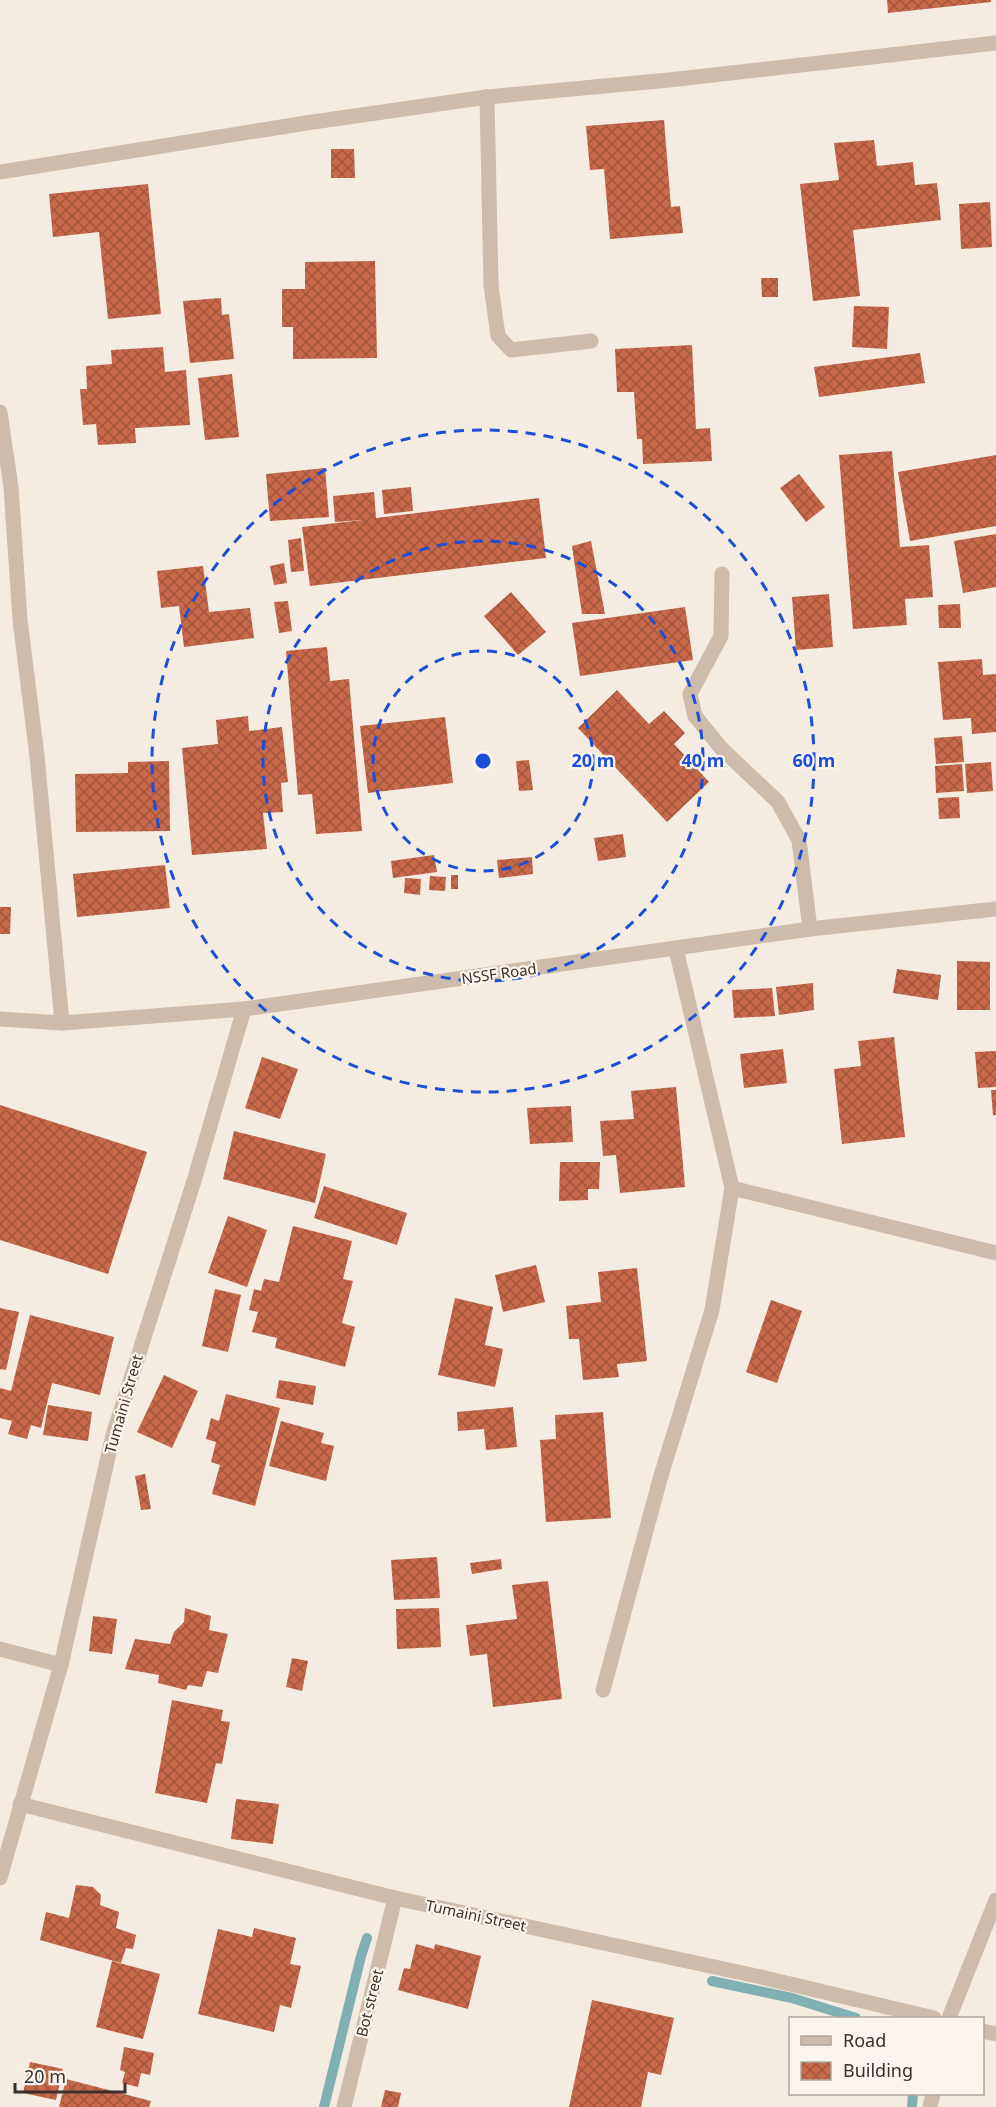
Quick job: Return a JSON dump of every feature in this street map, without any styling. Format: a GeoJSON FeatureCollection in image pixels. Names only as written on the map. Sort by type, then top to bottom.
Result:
{"type":"FeatureCollection","features":[{"type":"Feature","properties":{"kind":"street"},"geometry":{"type":"LineString","coordinates":[[0,172],[306,123],[487,97],[669,80],[996,43]]}},
{"type":"Feature","properties":{"kind":"street"},"geometry":{"type":"LineString","coordinates":[[487,97],[491,285],[498,336],[511,350],[591,341]]}},
{"type":"Feature","properties":{"kind":"street"},"geometry":{"type":"LineString","coordinates":[[0,412],[11,487],[20,620],[37,756],[62,1023]]}},
{"type":"Feature","properties":{"kind":"street"},"geometry":{"type":"LineString","coordinates":[[722,574],[721,636],[690,694],[695,716],[721,748],[778,802],[794,830],[799,840],[810,929]]}},
{"type":"Feature","properties":{"kind":"street","name":"NSSF Road"},"geometry":{"type":"LineString","coordinates":[[0,1019],[62,1023],[244,1009],[810,929],[996,909]]}},
{"type":"Feature","properties":{"kind":"street"},"geometry":{"type":"LineString","coordinates":[[603,1690],[660,1479],[712,1310],[732,1188],[676,949]]}},
{"type":"Feature","properties":{"kind":"street","name":"Tumaini Street"},"geometry":{"type":"LineString","coordinates":[[0,1878],[61,1665],[113,1436],[194,1181],[244,1009]]}},
{"type":"Feature","properties":{"kind":"street"},"geometry":{"type":"LineString","coordinates":[[732,1188],[996,1253]]}},
{"type":"Feature","properties":{"kind":"street"},"geometry":{"type":"LineString","coordinates":[[0,1649],[61,1665]]}},
{"type":"Feature","properties":{"kind":"street","name":"Tumaini Street"},"geometry":{"type":"LineString","coordinates":[[20,1804],[395,1898],[749,1974],[926,2017]]}},
{"type":"Feature","properties":{"kind":"street","name":"Bot street"},"geometry":{"type":"LineString","coordinates":[[344,2107],[395,1898]]}},
{"type":"Feature","properties":{"kind":"street"},"geometry":{"type":"LineString","coordinates":[[950,2017],[996,1900]]}},
{"type":"Feature","properties":{"kind":"building"},"geometry":{"type":"Polygon","coordinates":[[[887,0],[991,0],[991,2],[888,13],[887,0]]]}},
{"type":"Feature","properties":{"kind":"building"},"geometry":{"type":"Polygon","coordinates":[[[664,120],[671,207],[680,206],[683,233],[610,239],[604,169],[590,170],[586,126],[664,120]]]}},
{"type":"Feature","properties":{"kind":"building"},"geometry":{"type":"Polygon","coordinates":[[[874,140],[877,166],[913,162],[915,185],[937,183],[941,220],[853,230],[860,296],[813,301],[800,184],[839,180],[834,143],[874,140]]]}},
{"type":"Feature","properties":{"kind":"building"},"geometry":{"type":"Polygon","coordinates":[[[331,149],[354,149],[355,178],[331,178],[331,149]]]}},
{"type":"Feature","properties":{"kind":"building"},"geometry":{"type":"Polygon","coordinates":[[[148,184],[161,314],[108,319],[99,232],[53,237],[49,194],[148,184]]]}},
{"type":"Feature","properties":{"kind":"building"},"geometry":{"type":"Polygon","coordinates":[[[990,202],[992,247],[961,249],[959,204],[990,202]]]}},
{"type":"Feature","properties":{"kind":"building"},"geometry":{"type":"Polygon","coordinates":[[[375,261],[377,358],[293,359],[293,327],[282,327],[282,289],[305,289],[305,262],[375,261]]]}},
{"type":"Feature","properties":{"kind":"building"},"geometry":{"type":"Polygon","coordinates":[[[761,278],[778,278],[778,297],[762,297],[761,278]]]}},
{"type":"Feature","properties":{"kind":"building"},"geometry":{"type":"Polygon","coordinates":[[[221,298],[222,315],[229,314],[234,359],[190,363],[183,301],[221,298]]]}},
{"type":"Feature","properties":{"kind":"building"},"geometry":{"type":"Polygon","coordinates":[[[854,306],[889,307],[887,349],[852,347],[854,306]]]}},
{"type":"Feature","properties":{"kind":"building"},"geometry":{"type":"Polygon","coordinates":[[[692,345],[696,429],[710,428],[712,461],[643,464],[642,439],[637,439],[634,392],[617,392],[615,349],[692,345]]]}},
{"type":"Feature","properties":{"kind":"building"},"geometry":{"type":"Polygon","coordinates":[[[163,347],[165,372],[186,370],[190,425],[135,428],[136,443],[98,445],[96,424],[83,425],[80,389],[87,389],[86,366],[112,364],[111,350],[163,347]]]}},
{"type":"Feature","properties":{"kind":"building"},"geometry":{"type":"Polygon","coordinates":[[[920,353],[925,383],[819,397],[814,367],[920,353]]]}},
{"type":"Feature","properties":{"kind":"building"},"geometry":{"type":"Polygon","coordinates":[[[232,374],[239,437],[205,440],[198,378],[232,374]]]}},
{"type":"Feature","properties":{"kind":"building"},"geometry":{"type":"Polygon","coordinates":[[[892,451],[900,547],[929,545],[933,597],[905,599],[907,625],[853,629],[839,455],[892,451]]]}},
{"type":"Feature","properties":{"kind":"building"},"geometry":{"type":"Polygon","coordinates":[[[996,455],[996,526],[910,541],[898,472],[996,455]]]}},
{"type":"Feature","properties":{"kind":"building"},"geometry":{"type":"Polygon","coordinates":[[[325,468],[329,517],[270,521],[266,474],[325,468]]]}},
{"type":"Feature","properties":{"kind":"building"},"geometry":{"type":"Polygon","coordinates":[[[799,474],[825,507],[806,522],[780,488],[799,474]]]}},
{"type":"Feature","properties":{"kind":"building"},"geometry":{"type":"Polygon","coordinates":[[[411,487],[413,511],[384,514],[382,490],[411,487]]]}},
{"type":"Feature","properties":{"kind":"building"},"geometry":{"type":"Polygon","coordinates":[[[374,492],[376,518],[539,498],[546,558],[310,586],[302,527],[362,520],[335,522],[333,496],[374,492]]]}},
{"type":"Feature","properties":{"kind":"building"},"geometry":{"type":"Polygon","coordinates":[[[996,534],[996,587],[963,593],[954,541],[996,534]]]}},
{"type":"Feature","properties":{"kind":"building"},"geometry":{"type":"Polygon","coordinates":[[[301,538],[304,571],[291,572],[288,540],[301,538]]]}},
{"type":"Feature","properties":{"kind":"building"},"geometry":{"type":"Polygon","coordinates":[[[591,541],[605,614],[582,614],[572,546],[591,541]]]}},
{"type":"Feature","properties":{"kind":"building"},"geometry":{"type":"Polygon","coordinates":[[[284,563],[287,583],[274,585],[270,566],[284,563]]]}},
{"type":"Feature","properties":{"kind":"building"},"geometry":{"type":"Polygon","coordinates":[[[203,566],[209,612],[250,608],[254,638],[184,647],[179,606],[161,608],[157,571],[203,566]]]}},
{"type":"Feature","properties":{"kind":"building"},"geometry":{"type":"Polygon","coordinates":[[[511,592],[546,632],[518,655],[484,616],[511,592]]]}},
{"type":"Feature","properties":{"kind":"building"},"geometry":{"type":"Polygon","coordinates":[[[829,594],[833,647],[796,650],[792,597],[829,594]]]}},
{"type":"Feature","properties":{"kind":"building"},"geometry":{"type":"Polygon","coordinates":[[[288,601],[292,631],[279,633],[274,602],[288,601]]]}},
{"type":"Feature","properties":{"kind":"building"},"geometry":{"type":"Polygon","coordinates":[[[960,604],[961,628],[939,628],[938,605],[960,604]]]}},
{"type":"Feature","properties":{"kind":"building"},"geometry":{"type":"Polygon","coordinates":[[[685,607],[693,660],[580,676],[572,623],[685,607]]]}},
{"type":"Feature","properties":{"kind":"building"},"geometry":{"type":"Polygon","coordinates":[[[327,647],[330,681],[349,679],[362,831],[316,834],[312,794],[298,795],[286,651],[327,647]]]}},
{"type":"Feature","properties":{"kind":"building"},"geometry":{"type":"Polygon","coordinates":[[[982,659],[983,675],[996,674],[996,732],[972,734],[971,718],[943,720],[938,662],[982,659]]]}},
{"type":"Feature","properties":{"kind":"building"},"geometry":{"type":"Polygon","coordinates":[[[617,690],[649,724],[664,711],[685,733],[674,744],[709,782],[667,822],[578,728],[617,690]]]}},
{"type":"Feature","properties":{"kind":"building"},"geometry":{"type":"Polygon","coordinates":[[[248,716],[249,731],[282,727],[288,782],[281,783],[283,812],[263,813],[267,849],[192,855],[182,748],[218,744],[216,720],[248,716]]]}},
{"type":"Feature","properties":{"kind":"building"},"geometry":{"type":"Polygon","coordinates":[[[445,717],[453,783],[368,793],[360,726],[445,717]]]}},
{"type":"Feature","properties":{"kind":"building"},"geometry":{"type":"Polygon","coordinates":[[[962,736],[964,762],[936,764],[934,738],[962,736]]]}},
{"type":"Feature","properties":{"kind":"building"},"geometry":{"type":"Polygon","coordinates":[[[529,760],[533,790],[519,791],[516,761],[529,760]]]}},
{"type":"Feature","properties":{"kind":"building"},"geometry":{"type":"Polygon","coordinates":[[[169,761],[170,831],[76,832],[75,774],[128,773],[128,762],[169,761]]]}},
{"type":"Feature","properties":{"kind":"building"},"geometry":{"type":"Polygon","coordinates":[[[991,762],[993,791],[967,793],[965,764],[991,762]]]}},
{"type":"Feature","properties":{"kind":"building"},"geometry":{"type":"Polygon","coordinates":[[[962,764],[964,791],[936,793],[935,766],[962,764]]]}},
{"type":"Feature","properties":{"kind":"building"},"geometry":{"type":"Polygon","coordinates":[[[959,797],[960,818],[939,819],[938,798],[959,797]]]}},
{"type":"Feature","properties":{"kind":"building"},"geometry":{"type":"Polygon","coordinates":[[[623,834],[626,857],[598,861],[594,838],[623,834]]]}},
{"type":"Feature","properties":{"kind":"building"},"geometry":{"type":"Polygon","coordinates":[[[434,855],[437,872],[393,878],[391,861],[434,855]]]}},
{"type":"Feature","properties":{"kind":"building"},"geometry":{"type":"Polygon","coordinates":[[[532,857],[533,874],[499,878],[497,860],[532,857]]]}},
{"type":"Feature","properties":{"kind":"building"},"geometry":{"type":"Polygon","coordinates":[[[165,865],[170,908],[77,917],[73,874],[165,865]]]}},
{"type":"Feature","properties":{"kind":"building"},"geometry":{"type":"Polygon","coordinates":[[[451,875],[458,875],[458,889],[451,889],[451,875]]]}},
{"type":"Feature","properties":{"kind":"building"},"geometry":{"type":"Polygon","coordinates":[[[430,876],[446,877],[445,891],[429,890],[430,876]]]}},
{"type":"Feature","properties":{"kind":"building"},"geometry":{"type":"Polygon","coordinates":[[[405,878],[421,879],[420,895],[404,893],[405,878]]]}},
{"type":"Feature","properties":{"kind":"building"},"geometry":{"type":"Polygon","coordinates":[[[0,907],[11,907],[10,934],[0,934],[0,907]]]}},
{"type":"Feature","properties":{"kind":"building"},"geometry":{"type":"Polygon","coordinates":[[[957,961],[990,962],[990,1010],[957,1010],[957,961]]]}},
{"type":"Feature","properties":{"kind":"building"},"geometry":{"type":"Polygon","coordinates":[[[897,969],[941,975],[938,1000],[893,993],[897,969]]]}},
{"type":"Feature","properties":{"kind":"building"},"geometry":{"type":"Polygon","coordinates":[[[813,983],[814,1010],[779,1015],[776,987],[813,983]]]}},
{"type":"Feature","properties":{"kind":"building"},"geometry":{"type":"Polygon","coordinates":[[[772,988],[775,1016],[734,1018],[732,990],[772,988]]]}},
{"type":"Feature","properties":{"kind":"building"},"geometry":{"type":"Polygon","coordinates":[[[894,1037],[905,1137],[842,1144],[834,1069],[861,1066],[858,1041],[894,1037]]]}},
{"type":"Feature","properties":{"kind":"building"},"geometry":{"type":"Polygon","coordinates":[[[783,1049],[787,1083],[744,1088],[740,1054],[783,1049]]]}},
{"type":"Feature","properties":{"kind":"building"},"geometry":{"type":"Polygon","coordinates":[[[996,1051],[996,1087],[978,1088],[975,1052],[996,1051]]]}},
{"type":"Feature","properties":{"kind":"building"},"geometry":{"type":"Polygon","coordinates":[[[262,1057],[298,1069],[280,1119],[245,1108],[262,1057]]]}},
{"type":"Feature","properties":{"kind":"building"},"geometry":{"type":"Polygon","coordinates":[[[676,1087],[685,1187],[620,1193],[616,1155],[603,1156],[600,1121],[634,1119],[631,1091],[676,1087]]]}},
{"type":"Feature","properties":{"kind":"building"},"geometry":{"type":"Polygon","coordinates":[[[991,1090],[996,1090],[996,1115],[993,1115],[991,1090]]]}},
{"type":"Feature","properties":{"kind":"building"},"geometry":{"type":"Polygon","coordinates":[[[0,1105],[147,1152],[108,1274],[0,1240],[0,1105]]]}},
{"type":"Feature","properties":{"kind":"building"},"geometry":{"type":"Polygon","coordinates":[[[571,1106],[573,1142],[530,1144],[527,1108],[571,1106]]]}},
{"type":"Feature","properties":{"kind":"building"},"geometry":{"type":"Polygon","coordinates":[[[234,1131],[326,1154],[315,1203],[223,1179],[234,1131]]]}},
{"type":"Feature","properties":{"kind":"building"},"geometry":{"type":"Polygon","coordinates":[[[560,1162],[600,1162],[599,1189],[588,1189],[588,1200],[559,1201],[560,1162]]]}},
{"type":"Feature","properties":{"kind":"building"},"geometry":{"type":"Polygon","coordinates":[[[324,1186],[407,1213],[397,1245],[314,1218],[324,1186]]]}},
{"type":"Feature","properties":{"kind":"building"},"geometry":{"type":"Polygon","coordinates":[[[228,1216],[267,1230],[247,1287],[208,1273],[228,1216]]]}},
{"type":"Feature","properties":{"kind":"building"},"geometry":{"type":"Polygon","coordinates":[[[293,1226],[352,1241],[343,1279],[353,1281],[342,1323],[355,1327],[345,1367],[275,1348],[277,1338],[252,1332],[258,1312],[249,1310],[254,1289],[261,1291],[264,1279],[279,1282],[293,1226]]]}},
{"type":"Feature","properties":{"kind":"building"},"geometry":{"type":"Polygon","coordinates":[[[536,1265],[545,1302],[503,1312],[495,1275],[536,1265]]]}},
{"type":"Feature","properties":{"kind":"building"},"geometry":{"type":"Polygon","coordinates":[[[637,1268],[647,1361],[617,1364],[619,1377],[583,1380],[579,1339],[569,1339],[566,1306],[601,1302],[598,1272],[637,1268]]]}},
{"type":"Feature","properties":{"kind":"building"},"geometry":{"type":"Polygon","coordinates":[[[215,1289],[241,1295],[228,1352],[202,1346],[215,1289]]]}},
{"type":"Feature","properties":{"kind":"building"},"geometry":{"type":"Polygon","coordinates":[[[455,1298],[493,1307],[485,1345],[503,1349],[495,1387],[438,1375],[455,1298]]]}},
{"type":"Feature","properties":{"kind":"building"},"geometry":{"type":"Polygon","coordinates":[[[771,1300],[802,1311],[777,1383],[746,1372],[771,1300]]]}},
{"type":"Feature","properties":{"kind":"building"},"geometry":{"type":"Polygon","coordinates":[[[0,1308],[19,1312],[6,1370],[0,1369],[0,1308]]]}},
{"type":"Feature","properties":{"kind":"building"},"geometry":{"type":"Polygon","coordinates":[[[30,1315],[114,1337],[100,1395],[52,1383],[41,1428],[31,1425],[27,1439],[8,1434],[12,1421],[0,1418],[0,1388],[11,1391],[30,1315]]]}},
{"type":"Feature","properties":{"kind":"building"},"geometry":{"type":"Polygon","coordinates":[[[164,1375],[198,1391],[172,1448],[137,1432],[164,1375]]]}},
{"type":"Feature","properties":{"kind":"building"},"geometry":{"type":"Polygon","coordinates":[[[279,1380],[316,1386],[313,1405],[276,1398],[279,1380]]]}},
{"type":"Feature","properties":{"kind":"building"},"geometry":{"type":"Polygon","coordinates":[[[226,1394],[280,1408],[255,1506],[212,1494],[220,1465],[211,1462],[216,1442],[206,1439],[211,1418],[219,1421],[226,1394]]]}},
{"type":"Feature","properties":{"kind":"building"},"geometry":{"type":"Polygon","coordinates":[[[48,1405],[92,1412],[88,1441],[43,1435],[48,1405]]]}},
{"type":"Feature","properties":{"kind":"building"},"geometry":{"type":"Polygon","coordinates":[[[513,1407],[517,1447],[486,1450],[484,1429],[458,1431],[457,1412],[513,1407]]]}},
{"type":"Feature","properties":{"kind":"building"},"geometry":{"type":"Polygon","coordinates":[[[603,1412],[611,1518],[546,1522],[540,1440],[556,1439],[555,1415],[603,1412]]]}},
{"type":"Feature","properties":{"kind":"building"},"geometry":{"type":"Polygon","coordinates":[[[281,1421],[324,1433],[321,1443],[334,1446],[326,1481],[269,1466],[281,1421]]]}},
{"type":"Feature","properties":{"kind":"building"},"geometry":{"type":"Polygon","coordinates":[[[145,1474],[151,1509],[141,1510],[135,1476],[145,1474]]]}},
{"type":"Feature","properties":{"kind":"building"},"geometry":{"type":"Polygon","coordinates":[[[437,1557],[440,1598],[394,1600],[391,1560],[437,1557]]]}},
{"type":"Feature","properties":{"kind":"building"},"geometry":{"type":"Polygon","coordinates":[[[501,1559],[502,1569],[472,1574],[470,1563],[501,1559]]]}},
{"type":"Feature","properties":{"kind":"building"},"geometry":{"type":"Polygon","coordinates":[[[548,1581],[562,1699],[493,1707],[487,1654],[470,1656],[466,1625],[517,1619],[512,1585],[548,1581]]]}},
{"type":"Feature","properties":{"kind":"building"},"geometry":{"type":"Polygon","coordinates":[[[185,1608],[211,1616],[209,1630],[228,1634],[218,1673],[207,1671],[202,1687],[188,1685],[186,1690],[158,1683],[159,1675],[125,1669],[135,1639],[170,1644],[174,1632],[184,1622],[185,1608]]]}},
{"type":"Feature","properties":{"kind":"building"},"geometry":{"type":"Polygon","coordinates":[[[439,1608],[441,1647],[397,1649],[396,1609],[439,1608]]]}},
{"type":"Feature","properties":{"kind":"building"},"geometry":{"type":"Polygon","coordinates":[[[93,1616],[117,1619],[112,1654],[89,1651],[93,1616]]]}},
{"type":"Feature","properties":{"kind":"building"},"geometry":{"type":"Polygon","coordinates":[[[292,1658],[308,1661],[302,1691],[286,1687],[292,1658]]]}},
{"type":"Feature","properties":{"kind":"building"},"geometry":{"type":"Polygon","coordinates":[[[172,1700],[223,1710],[221,1721],[230,1722],[222,1764],[216,1763],[207,1803],[155,1793],[172,1700]]]}},
{"type":"Feature","properties":{"kind":"building"},"geometry":{"type":"Polygon","coordinates":[[[236,1799],[279,1804],[273,1844],[231,1839],[236,1799]]]}},
{"type":"Feature","properties":{"kind":"building"},"geometry":{"type":"Polygon","coordinates":[[[76,1885],[93,1887],[101,1895],[100,1905],[119,1912],[116,1928],[136,1935],[133,1949],[126,1948],[121,1963],[40,1940],[46,1912],[69,1918],[76,1885]]]}},
{"type":"Feature","properties":{"kind":"building"},"geometry":{"type":"Polygon","coordinates":[[[254,1928],[296,1938],[290,1964],[301,1966],[291,2008],[280,2005],[274,2032],[198,2014],[218,1929],[252,1937],[254,1928]]]}},
{"type":"Feature","properties":{"kind":"building"},"geometry":{"type":"Polygon","coordinates":[[[416,1944],[434,1949],[435,1944],[481,1956],[468,2009],[398,1990],[404,1968],[410,1969],[416,1944]]]}},
{"type":"Feature","properties":{"kind":"building"},"geometry":{"type":"Polygon","coordinates":[[[112,1961],[160,1974],[143,2039],[96,2027],[112,1961]]]}},
{"type":"Feature","properties":{"kind":"building"},"geometry":{"type":"Polygon","coordinates":[[[592,2000],[674,2018],[661,2075],[648,2072],[641,2107],[569,2107],[592,2000]]]}},
{"type":"Feature","properties":{"kind":"building"},"geometry":{"type":"Polygon","coordinates":[[[124,2047],[154,2053],[150,2075],[141,2073],[138,2087],[122,2083],[125,2072],[120,2070],[124,2047]]]}},
{"type":"Feature","properties":{"kind":"building"},"geometry":{"type":"Polygon","coordinates":[[[30,2062],[63,2069],[56,2100],[23,2093],[30,2062]]]}},
{"type":"Feature","properties":{"kind":"building"},"geometry":{"type":"Polygon","coordinates":[[[66,2079],[151,2101],[149,2107],[59,2107],[66,2079]]]}},
{"type":"Feature","properties":{"kind":"building"},"geometry":{"type":"Polygon","coordinates":[[[385,2090],[401,2093],[398,2107],[381,2107],[385,2090]]]}},
{"type":"Feature","properties":{"kind":"waterway"},"geometry":{"type":"LineString","coordinates":[[324,2107],[367,1938]]}},
{"type":"Feature","properties":{"kind":"waterway"},"geometry":{"type":"LineString","coordinates":[[712,1981],[792,1998],[853,2017]]}},
{"type":"Feature","properties":{"kind":"waterway"},"geometry":{"type":"LineString","coordinates":[[912,2107],[913,2095]]}}]}
